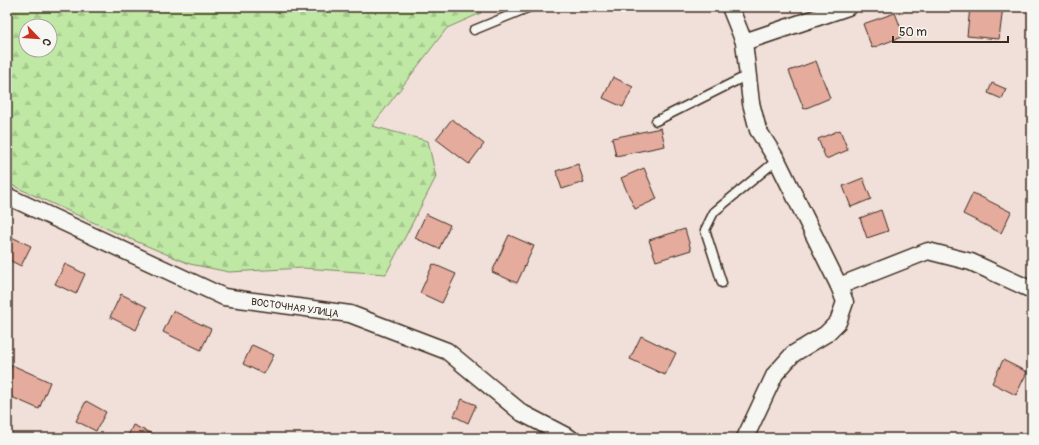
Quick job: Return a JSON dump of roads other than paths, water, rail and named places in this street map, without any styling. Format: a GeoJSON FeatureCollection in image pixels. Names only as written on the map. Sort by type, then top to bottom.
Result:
{"type":"FeatureCollection","features":[{"type":"Feature","properties":{"kind":"street"},"geometry":{"type":"LineString","coordinates":[[730,7],[744,42],[750,102],[758,130],[777,160],[839,286],[845,302],[838,322],[826,334],[793,354],[775,374],[745,438]]}},
{"type":"Feature","properties":{"kind":"street"},"geometry":{"type":"LineString","coordinates":[[744,42],[848,7]]}},
{"type":"Feature","properties":{"kind":"street","name":"ВОСТОЧНАЯ УЛИЦА"},"geometry":{"type":"LineString","coordinates":[[7,196],[224,297],[350,314],[447,351],[522,413],[570,438]]}},
{"type":"Feature","properties":{"kind":"street"},"geometry":{"type":"LineString","coordinates":[[839,286],[928,251],[971,262],[1032,290]]}},
{"type":"Feature","properties":{"kind":"lane"},"geometry":{"type":"LineString","coordinates":[[474,30],[530,7]]}},
{"type":"Feature","properties":{"kind":"lane"},"geometry":{"type":"LineString","coordinates":[[656,121],[748,75]]}},
{"type":"Feature","properties":{"kind":"lane"},"geometry":{"type":"LineString","coordinates":[[722,283],[705,230],[714,212],[777,160]]}}]}
